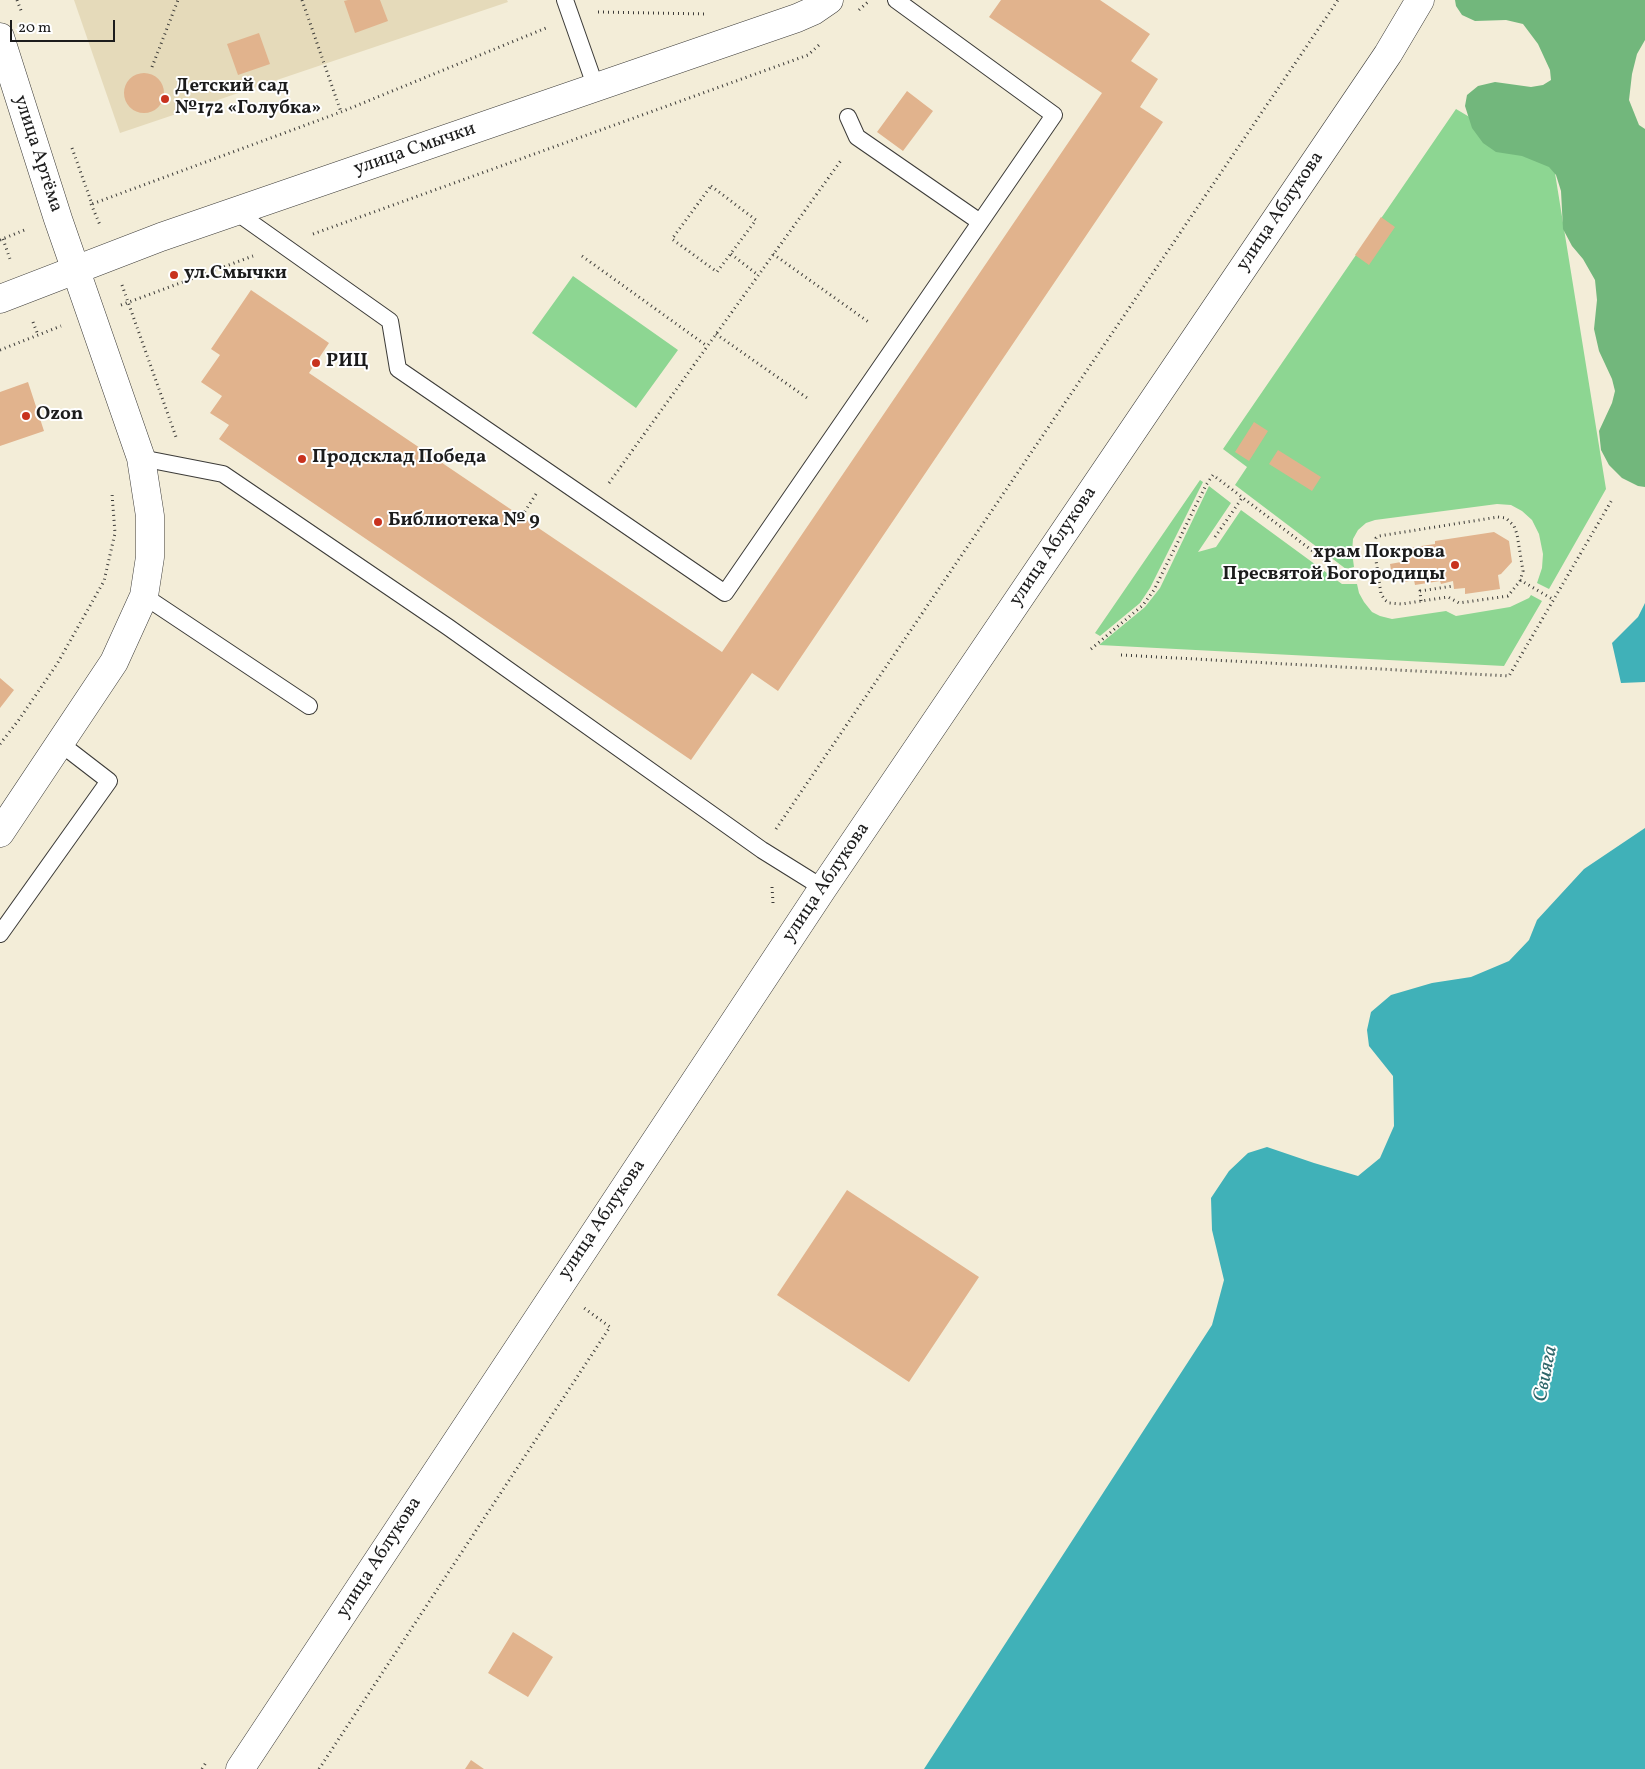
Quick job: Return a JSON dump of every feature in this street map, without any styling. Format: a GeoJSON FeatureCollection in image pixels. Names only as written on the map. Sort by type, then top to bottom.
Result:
{"type":"FeatureCollection","features":[{"type":"Feature","properties":{"kind":"street","name":"улица Смычки"},"geometry":{"type":"LineString","coordinates":[[0,298],[161,238],[797,18],[829,0]]}},
{"type":"Feature","properties":{"kind":"street","name":"улица Аблукова"},"geometry":{"type":"LineString","coordinates":[[240,1769],[823,888],[1388,54],[1420,0]]}},
{"type":"Feature","properties":{"kind":"street","name":"улица Артёма"},"geometry":{"type":"LineString","coordinates":[[0,39],[47,186],[141,458],[150,516],[150,557],[144,596],[114,662],[0,833]]}},
{"type":"Feature","properties":{"kind":"lane"},"geometry":{"type":"LineString","coordinates":[[565,0],[596,88]]}},
{"type":"Feature","properties":{"kind":"lane"},"geometry":{"type":"LineString","coordinates":[[236,212],[390,321],[398,370],[725,593],[1054,114],[896,0]]}},
{"type":"Feature","properties":{"kind":"lane"},"geometry":{"type":"LineString","coordinates":[[848,117],[857,137],[980,222]]}},
{"type":"Feature","properties":{"kind":"lane"},"geometry":{"type":"LineString","coordinates":[[141,458],[223,474],[448,627],[762,850],[823,888]]}},
{"type":"Feature","properties":{"kind":"lane"},"geometry":{"type":"LineString","coordinates":[[144,596],[309,706]]}},
{"type":"Feature","properties":{"kind":"lane"},"geometry":{"type":"LineString","coordinates":[[0,934],[109,781],[61,744]]}},
{"type":"Feature","properties":{"kind":"path"},"geometry":{"type":"LineString","coordinates":[[17,0],[24,18]]}},
{"type":"Feature","properties":{"kind":"path"},"geometry":{"type":"LineString","coordinates":[[152,67],[178,0]]}},
{"type":"Feature","properties":{"kind":"path"},"geometry":{"type":"LineString","coordinates":[[302,0],[341,112]]}},
{"type":"Feature","properties":{"kind":"path"},"geometry":{"type":"LineString","coordinates":[[856,12],[870,0]]}},
{"type":"Feature","properties":{"kind":"path"},"geometry":{"type":"LineString","coordinates":[[762,850],[1338,0]]}},
{"type":"Feature","properties":{"kind":"path"},"geometry":{"type":"LineString","coordinates":[[68,139],[92,204],[341,112],[540,30],[572,19],[599,12],[707,14]]}},
{"type":"Feature","properties":{"kind":"path"},"geometry":{"type":"LineString","coordinates":[[0,350],[283,245],[808,55],[822,43]]}},
{"type":"Feature","properties":{"kind":"path"},"geometry":{"type":"LineString","coordinates":[[594,504],[857,137]]}},
{"type":"Feature","properties":{"kind":"path"},"geometry":{"type":"LineString","coordinates":[[711,186],[756,220],[731,254],[717,272],[672,239],[711,186]]}},
{"type":"Feature","properties":{"kind":"path"},"geometry":{"type":"LineString","coordinates":[[0,240],[33,226]]}},
{"type":"Feature","properties":{"kind":"path"},"geometry":{"type":"LineString","coordinates":[[731,254],[758,275]]}},
{"type":"Feature","properties":{"kind":"path"},"geometry":{"type":"LineString","coordinates":[[773,254],[870,323]]}},
{"type":"Feature","properties":{"kind":"path"},"geometry":{"type":"LineString","coordinates":[[582,256],[707,346]]}},
{"type":"Feature","properties":{"kind":"path"},"geometry":{"type":"LineString","coordinates":[[128,302],[186,467]]}},
{"type":"Feature","properties":{"kind":"path"},"geometry":{"type":"LineString","coordinates":[[60,327],[63,336]]}},
{"type":"Feature","properties":{"kind":"path"},"geometry":{"type":"LineString","coordinates":[[716,334],[810,400]]}},
{"type":"Feature","properties":{"kind":"path"},"geometry":{"type":"LineString","coordinates":[[1090,649],[1142,605],[1154,590],[1206,485],[1213,475],[1344,575],[1391,570]]}},
{"type":"Feature","properties":{"kind":"path"},"geometry":{"type":"LineString","coordinates":[[522,516],[541,487]]}},
{"type":"Feature","properties":{"kind":"path"},"geometry":{"type":"LineString","coordinates":[[0,744],[57,664],[104,581],[115,533],[111,488]]}},
{"type":"Feature","properties":{"kind":"path"},"geometry":{"type":"LineString","coordinates":[[1215,537],[1242,498]]}},
{"type":"Feature","properties":{"kind":"path"},"geometry":{"type":"LineString","coordinates":[[1121,656],[1509,676],[1614,498]]}},
{"type":"Feature","properties":{"kind":"path"},"geometry":{"type":"LineString","coordinates":[[1502,518],[1511,522],[1517,534],[1523,571],[1520,580],[1508,596],[1459,603],[1448,597],[1402,604],[1389,603],[1381,594],[1374,547],[1376,538],[1379,536],[1502,518]]}},
{"type":"Feature","properties":{"kind":"path"},"geometry":{"type":"LineString","coordinates":[[1520,580],[1554,600]]}},
{"type":"Feature","properties":{"kind":"path"},"geometry":{"type":"LineString","coordinates":[[1421,602],[1420,591],[1453,586]]}},
{"type":"Feature","properties":{"kind":"path"},"geometry":{"type":"LineString","coordinates":[[319,1769],[610,1327],[578,1304]]}},
{"type":"Feature","properties":{"kind":"shaded area","name":"Детский сад №172 «Голубка»"},"geometry":{"type":"Polygon","coordinates":[[[74,0],[507,0],[508,2],[120,133],[74,0]]]}},
{"type":"Feature","properties":{"kind":"green space"},"geometry":{"type":"Polygon","coordinates":[[[1455,0],[1645,0],[1645,40],[1637,54],[1629,100],[1639,125],[1645,129],[1645,487],[1638,486],[1622,478],[1609,465],[1601,450],[1599,431],[1612,403],[1615,391],[1612,379],[1599,351],[1594,329],[1597,300],[1595,280],[1563,229],[1561,191],[1556,175],[1549,167],[1522,156],[1496,152],[1483,143],[1472,128],[1465,106],[1467,95],[1478,86],[1495,82],[1531,87],[1543,85],[1551,80],[1550,70],[1538,44],[1523,24],[1506,20],[1475,21],[1462,15],[1456,6],[1455,0]]]}},
{"type":"Feature","properties":{"kind":"green space"},"geometry":{"type":"Polygon","coordinates":[[[1456,109],[1554,167],[1606,489],[1549,589],[1537,583],[1542,568],[1543,554],[1539,534],[1532,520],[1522,511],[1511,505],[1497,504],[1375,520],[1366,523],[1358,530],[1353,539],[1354,567],[1346,569],[1235,485],[1247,467],[1223,449],[1456,109]]]}},
{"type":"Feature","properties":{"kind":"green space"},"geometry":{"type":"Polygon","coordinates":[[[573,276],[678,350],[636,408],[532,333],[573,276]]]}},
{"type":"Feature","properties":{"kind":"green space"},"geometry":{"type":"Polygon","coordinates":[[[1200,480],[1203,482],[1150,588],[1140,603],[1100,636],[1095,633],[1200,480]]]}},
{"type":"Feature","properties":{"kind":"green space"},"geometry":{"type":"Polygon","coordinates":[[[1209,486],[1231,503],[1198,552],[1216,547],[1241,510],[1342,584],[1357,584],[1364,602],[1372,612],[1380,616],[1392,619],[1446,611],[1456,616],[1510,607],[1529,598],[1531,595],[1542,601],[1504,666],[1099,645],[1145,607],[1160,588],[1209,486]]]}},
{"type":"Feature","properties":{"kind":"water"},"geometry":{"type":"Polygon","coordinates":[[[1645,603],[1645,682],[1621,683],[1612,643],[1638,617],[1645,603]]]}},
{"type":"Feature","properties":{"kind":"water","name":"Свияга"},"geometry":{"type":"Polygon","coordinates":[[[1645,828],[1645,1769],[924,1769],[1212,1325],[1224,1280],[1212,1230],[1211,1198],[1229,1171],[1248,1153],[1267,1147],[1358,1176],[1380,1158],[1394,1126],[1393,1076],[1369,1046],[1367,1030],[1371,1012],[1391,995],[1432,983],[1471,977],[1509,961],[1529,940],[1537,920],[1584,869],[1645,828]]]}},
{"type":"Feature","properties":{"kind":"building"},"geometry":{"type":"Polygon","coordinates":[[[380,0],[388,21],[355,33],[344,1],[380,0]]]}},
{"type":"Feature","properties":{"kind":"building"},"geometry":{"type":"Polygon","coordinates":[[[1001,0],[1100,0],[1150,34],[1131,61],[1158,79],[1140,107],[1163,122],[778,691],[752,673],[691,760],[219,439],[229,425],[210,413],[222,396],[201,382],[220,355],[211,349],[251,290],[329,343],[309,373],[722,652],[1102,93],[989,17],[1001,0]]]}},
{"type":"Feature","properties":{"kind":"building"},"geometry":{"type":"Polygon","coordinates":[[[259,33],[270,64],[238,75],[227,44],[259,33]]]}},
{"type":"Feature","properties":{"kind":"building"},"geometry":{"type":"Polygon","coordinates":[[[148,73],[155,76],[161,82],[164,93],[163,101],[155,110],[148,113],[140,113],[133,110],[125,101],[124,89],[127,82],[136,74],[148,73]]]}},
{"type":"Feature","properties":{"kind":"building"},"geometry":{"type":"Polygon","coordinates":[[[907,91],[933,111],[903,151],[877,132],[907,91]]]}},
{"type":"Feature","properties":{"kind":"building"},"geometry":{"type":"Polygon","coordinates":[[[1381,217],[1395,227],[1369,265],[1355,255],[1381,217]]]}},
{"type":"Feature","properties":{"kind":"building"},"geometry":{"type":"Polygon","coordinates":[[[28,382],[44,431],[0,446],[0,392],[28,382]]]}},
{"type":"Feature","properties":{"kind":"building"},"geometry":{"type":"Polygon","coordinates":[[[1254,422],[1268,431],[1249,461],[1235,452],[1254,422]]]}},
{"type":"Feature","properties":{"kind":"building"},"geometry":{"type":"Polygon","coordinates":[[[1278,450],[1321,477],[1312,491],[1269,464],[1278,450]]]}},
{"type":"Feature","properties":{"kind":"building","name":"храм Покрова Пресвятой Богородицы"},"geometry":{"type":"Polygon","coordinates":[[[1494,532],[1509,541],[1512,562],[1498,575],[1500,589],[1465,594],[1465,588],[1454,589],[1453,581],[1441,584],[1440,581],[1415,585],[1414,580],[1404,582],[1403,574],[1392,576],[1390,564],[1401,562],[1400,554],[1409,552],[1408,548],[1435,544],[1435,541],[1494,532]]]}},
{"type":"Feature","properties":{"kind":"building"},"geometry":{"type":"Polygon","coordinates":[[[0,678],[14,690],[0,708],[0,678]]]}},
{"type":"Feature","properties":{"kind":"building"},"geometry":{"type":"Polygon","coordinates":[[[847,1190],[979,1277],[909,1382],[777,1295],[847,1190]]]}},
{"type":"Feature","properties":{"kind":"building"},"geometry":{"type":"Polygon","coordinates":[[[513,1632],[553,1657],[528,1697],[488,1673],[513,1632]]]}},
{"type":"Feature","properties":{"kind":"building"},"geometry":{"type":"Polygon","coordinates":[[[471,1760],[484,1769],[465,1769],[471,1760]]]}},
{"type":"Feature","properties":{"kind":"place","name":"Детский сад №172 «Голубка»"},"geometry":{"type":"Point","coordinates":[165,99]}},
{"type":"Feature","properties":{"kind":"place","name":"ул.Смычки"},"geometry":{"type":"Point","coordinates":[174,275]}},
{"type":"Feature","properties":{"kind":"place","name":"РИЦ"},"geometry":{"type":"Point","coordinates":[316,363]}},
{"type":"Feature","properties":{"kind":"place","name":"Ozon"},"geometry":{"type":"Point","coordinates":[26,416]}},
{"type":"Feature","properties":{"kind":"place","name":"Продсклад Победа"},"geometry":{"type":"Point","coordinates":[302,459]}},
{"type":"Feature","properties":{"kind":"place","name":"Библиотека № 9"},"geometry":{"type":"Point","coordinates":[378,522]}},
{"type":"Feature","properties":{"kind":"place","name":"храм Покрова Пресвятой Богородицы"},"geometry":{"type":"Point","coordinates":[1455,565]}}]}
